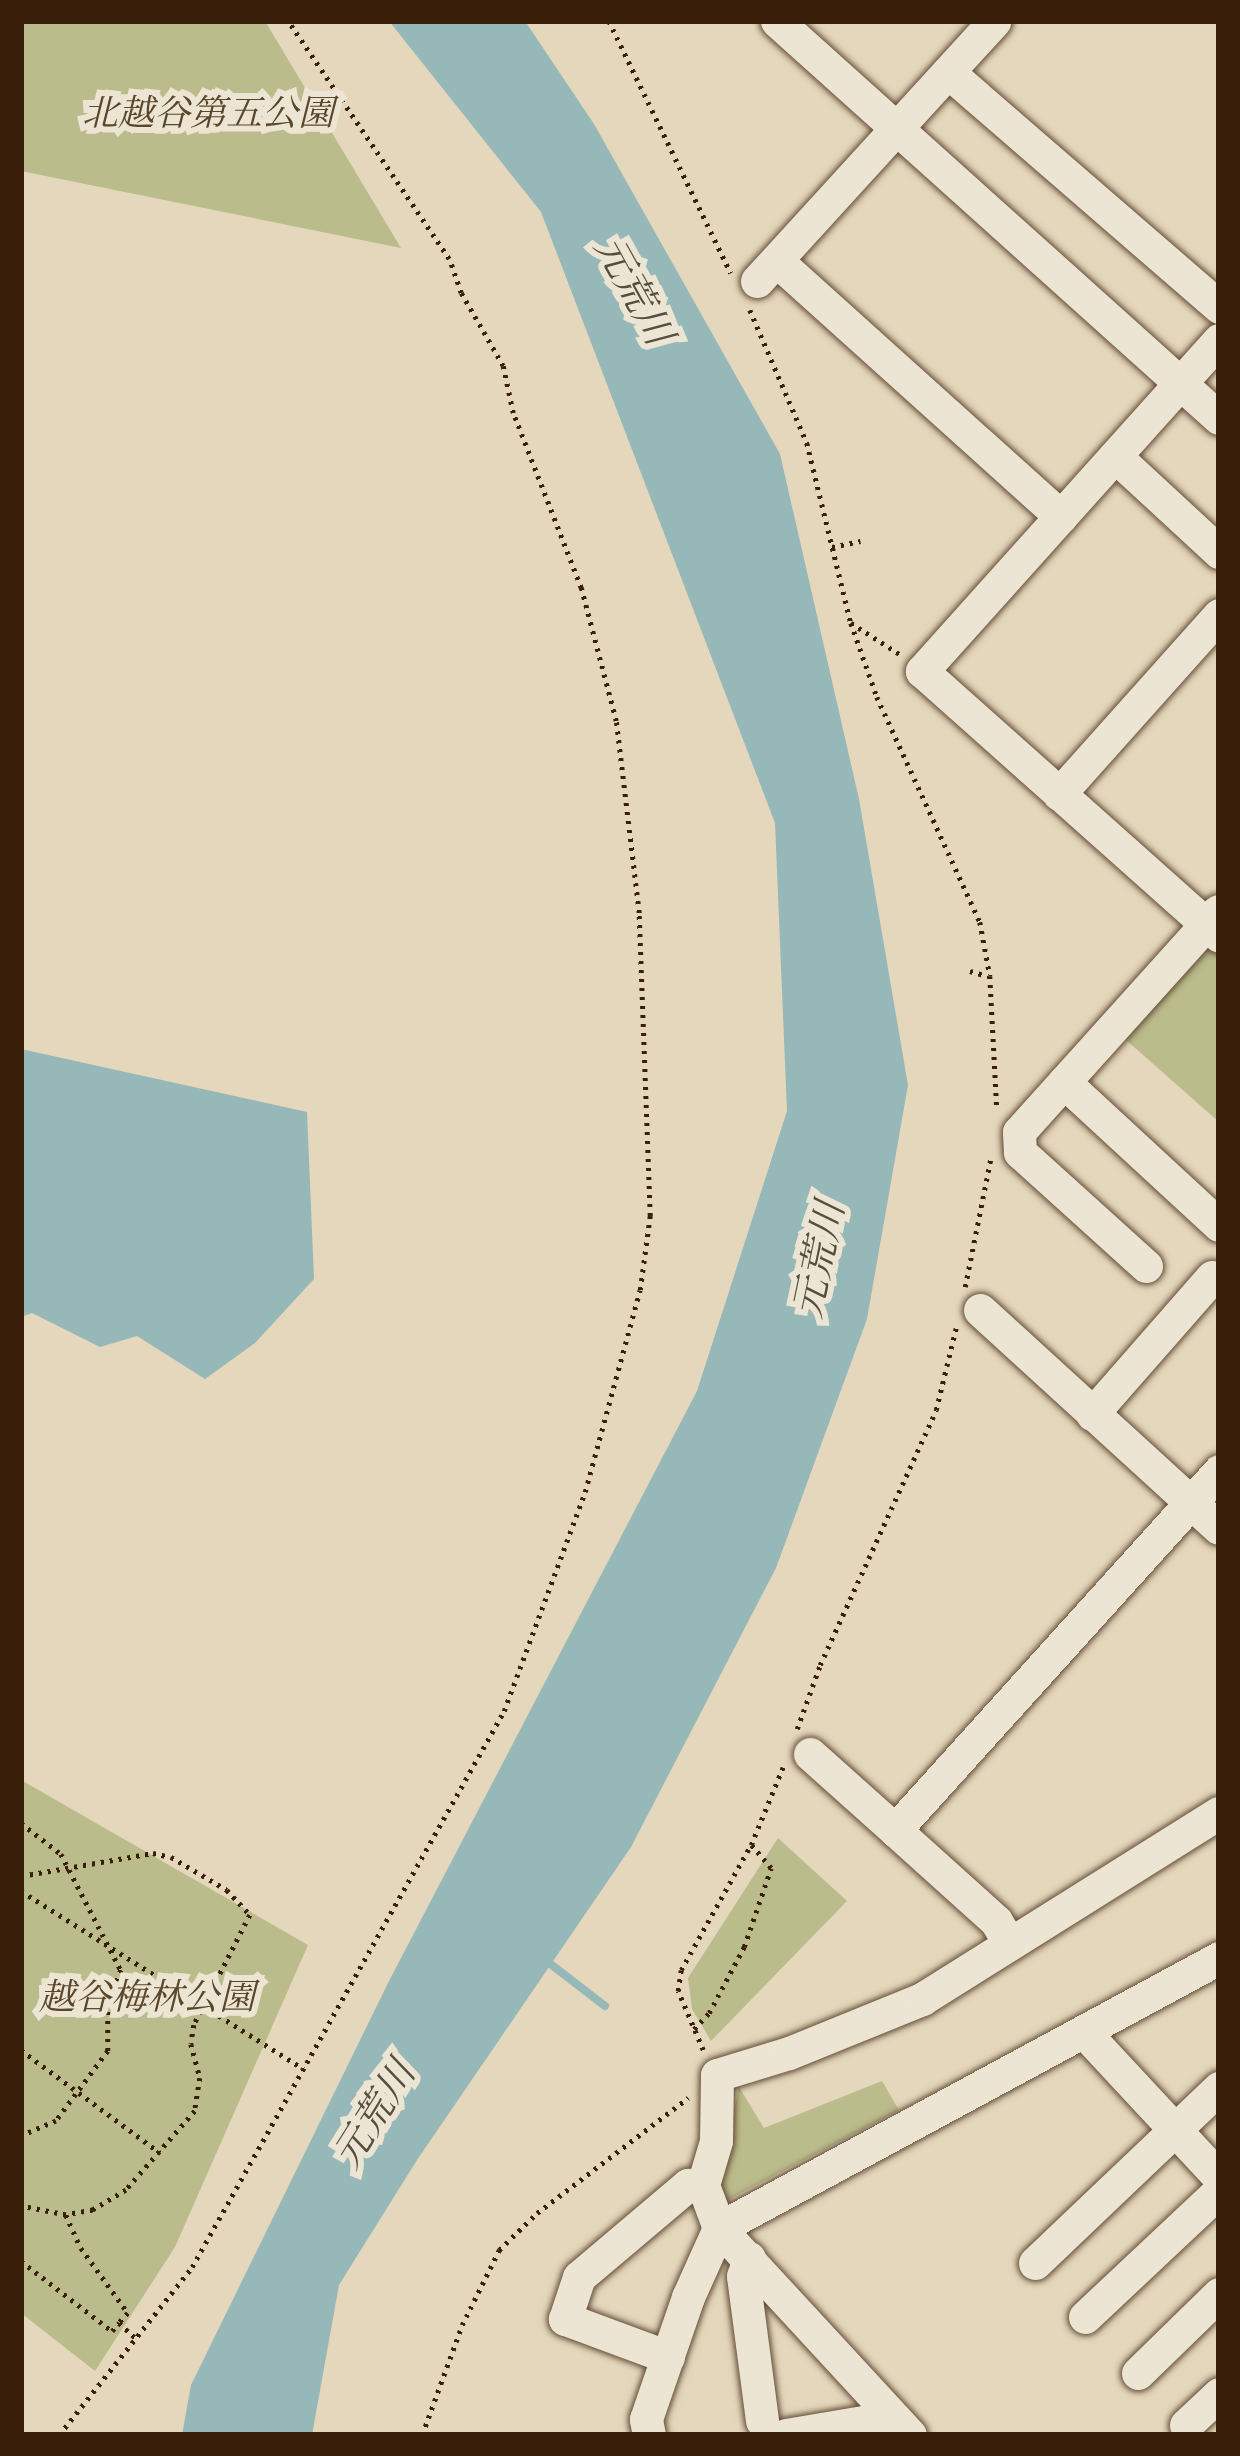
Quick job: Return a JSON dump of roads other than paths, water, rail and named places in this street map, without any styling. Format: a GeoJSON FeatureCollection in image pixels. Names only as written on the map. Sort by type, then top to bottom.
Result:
{"type":"FeatureCollection","features":[{"type":"Feature","properties":{"kind":"street"},"geometry":{"type":"LineString","coordinates":[[777,21],[1219,418]]}},
{"type":"Feature","properties":{"kind":"street"},"geometry":{"type":"LineString","coordinates":[[994,21],[767,271],[1061,517]]}},
{"type":"Feature","properties":{"kind":"street"},"geometry":{"type":"LineString","coordinates":[[948,72],[1219,307]]}},
{"type":"Feature","properties":{"kind":"street"},"geometry":{"type":"LineString","coordinates":[[1146,1266],[1020,1152],[1018,1132],[1215,923],[1059,794],[922,671],[1219,340]]}},
{"type":"Feature","properties":{"kind":"street"},"geometry":{"type":"LineString","coordinates":[[1115,457],[1219,552]]}},
{"type":"Feature","properties":{"kind":"street"},"geometry":{"type":"LineString","coordinates":[[1059,794],[1219,615]]}},
{"type":"Feature","properties":{"kind":"street"},"geometry":{"type":"LineString","coordinates":[[1064,1082],[1219,1225]]}},
{"type":"Feature","properties":{"kind":"street"},"geometry":{"type":"LineString","coordinates":[[1092,1414],[1212,1276]]}},
{"type":"Feature","properties":{"kind":"street"},"geometry":{"type":"LineString","coordinates":[[966,1314],[1092,1414],[1219,1528]]}},
{"type":"Feature","properties":{"kind":"street"},"geometry":{"type":"LineString","coordinates":[[895,1830],[1219,1472]]}},
{"type":"Feature","properties":{"kind":"street"},"geometry":{"type":"LineString","coordinates":[[795,1756],[895,1830],[996,1921],[1009,1941]]}},
{"type":"Feature","properties":{"kind":"street"},"geometry":{"type":"LineString","coordinates":[[901,2426],[719,2228],[703,2185],[716,2140],[717,2074],[789,2053],[922,2000],[1219,1813]]}},
{"type":"Feature","properties":{"kind":"street"},"geometry":{"type":"LineString","coordinates":[[649,2435],[646,2419],[719,2228],[1219,1958]]}},
{"type":"Feature","properties":{"kind":"street"},"geometry":{"type":"LineString","coordinates":[[1085,2033],[1219,2177]]}},
{"type":"Feature","properties":{"kind":"street"},"geometry":{"type":"LineString","coordinates":[[1035,2263],[1219,2088]]}},
{"type":"Feature","properties":{"kind":"street"},"geometry":{"type":"LineString","coordinates":[[668,2357],[565,2319],[579,2277],[688,2185],[703,2185]]}},
{"type":"Feature","properties":{"kind":"street"},"geometry":{"type":"LineString","coordinates":[[1085,2317],[1219,2191]]}},
{"type":"Feature","properties":{"kind":"street"},"geometry":{"type":"LineString","coordinates":[[749,2258],[743,2276],[774,2428],[901,2426]]}},
{"type":"Feature","properties":{"kind":"street"},"geometry":{"type":"LineString","coordinates":[[1138,2373],[1219,2294]]}},
{"type":"Feature","properties":{"kind":"street"},"geometry":{"type":"LineString","coordinates":[[1186,2426],[1219,2394]]}},
{"type":"Feature","properties":{"kind":"water","name":"元荒川"},"geometry":{"type":"Polygon","coordinates":[[[389,21],[525,21],[594,124],[780,454],[859,799],[908,1085],[867,1319],[776,1568],[631,1847],[417,2160],[339,2285],[312,2435],[182,2435],[191,2385],[389,1981],[697,1391],[787,1111],[775,823],[541,212],[389,21]]]}},
{"type":"Feature","properties":{"kind":"water"},"geometry":{"type":"Polygon","coordinates":[[[21,1049],[307,1112],[314,1279],[255,1343],[205,1379],[137,1336],[100,1347],[32,1313],[21,1317],[21,1049]]]}},
{"type":"Feature","properties":{"kind":"waterway"},"geometry":{"type":"LineString","coordinates":[[544,1959],[605,2006]]}},
{"type":"Feature","properties":{"kind":"park label","name":"北越谷第五公園"},"geometry":{"type":"Point","coordinates":[208,114]}},
{"type":"Feature","properties":{"kind":"park label","name":"越谷梅林公園"},"geometry":{"type":"Point","coordinates":[147,1998]}}]}
